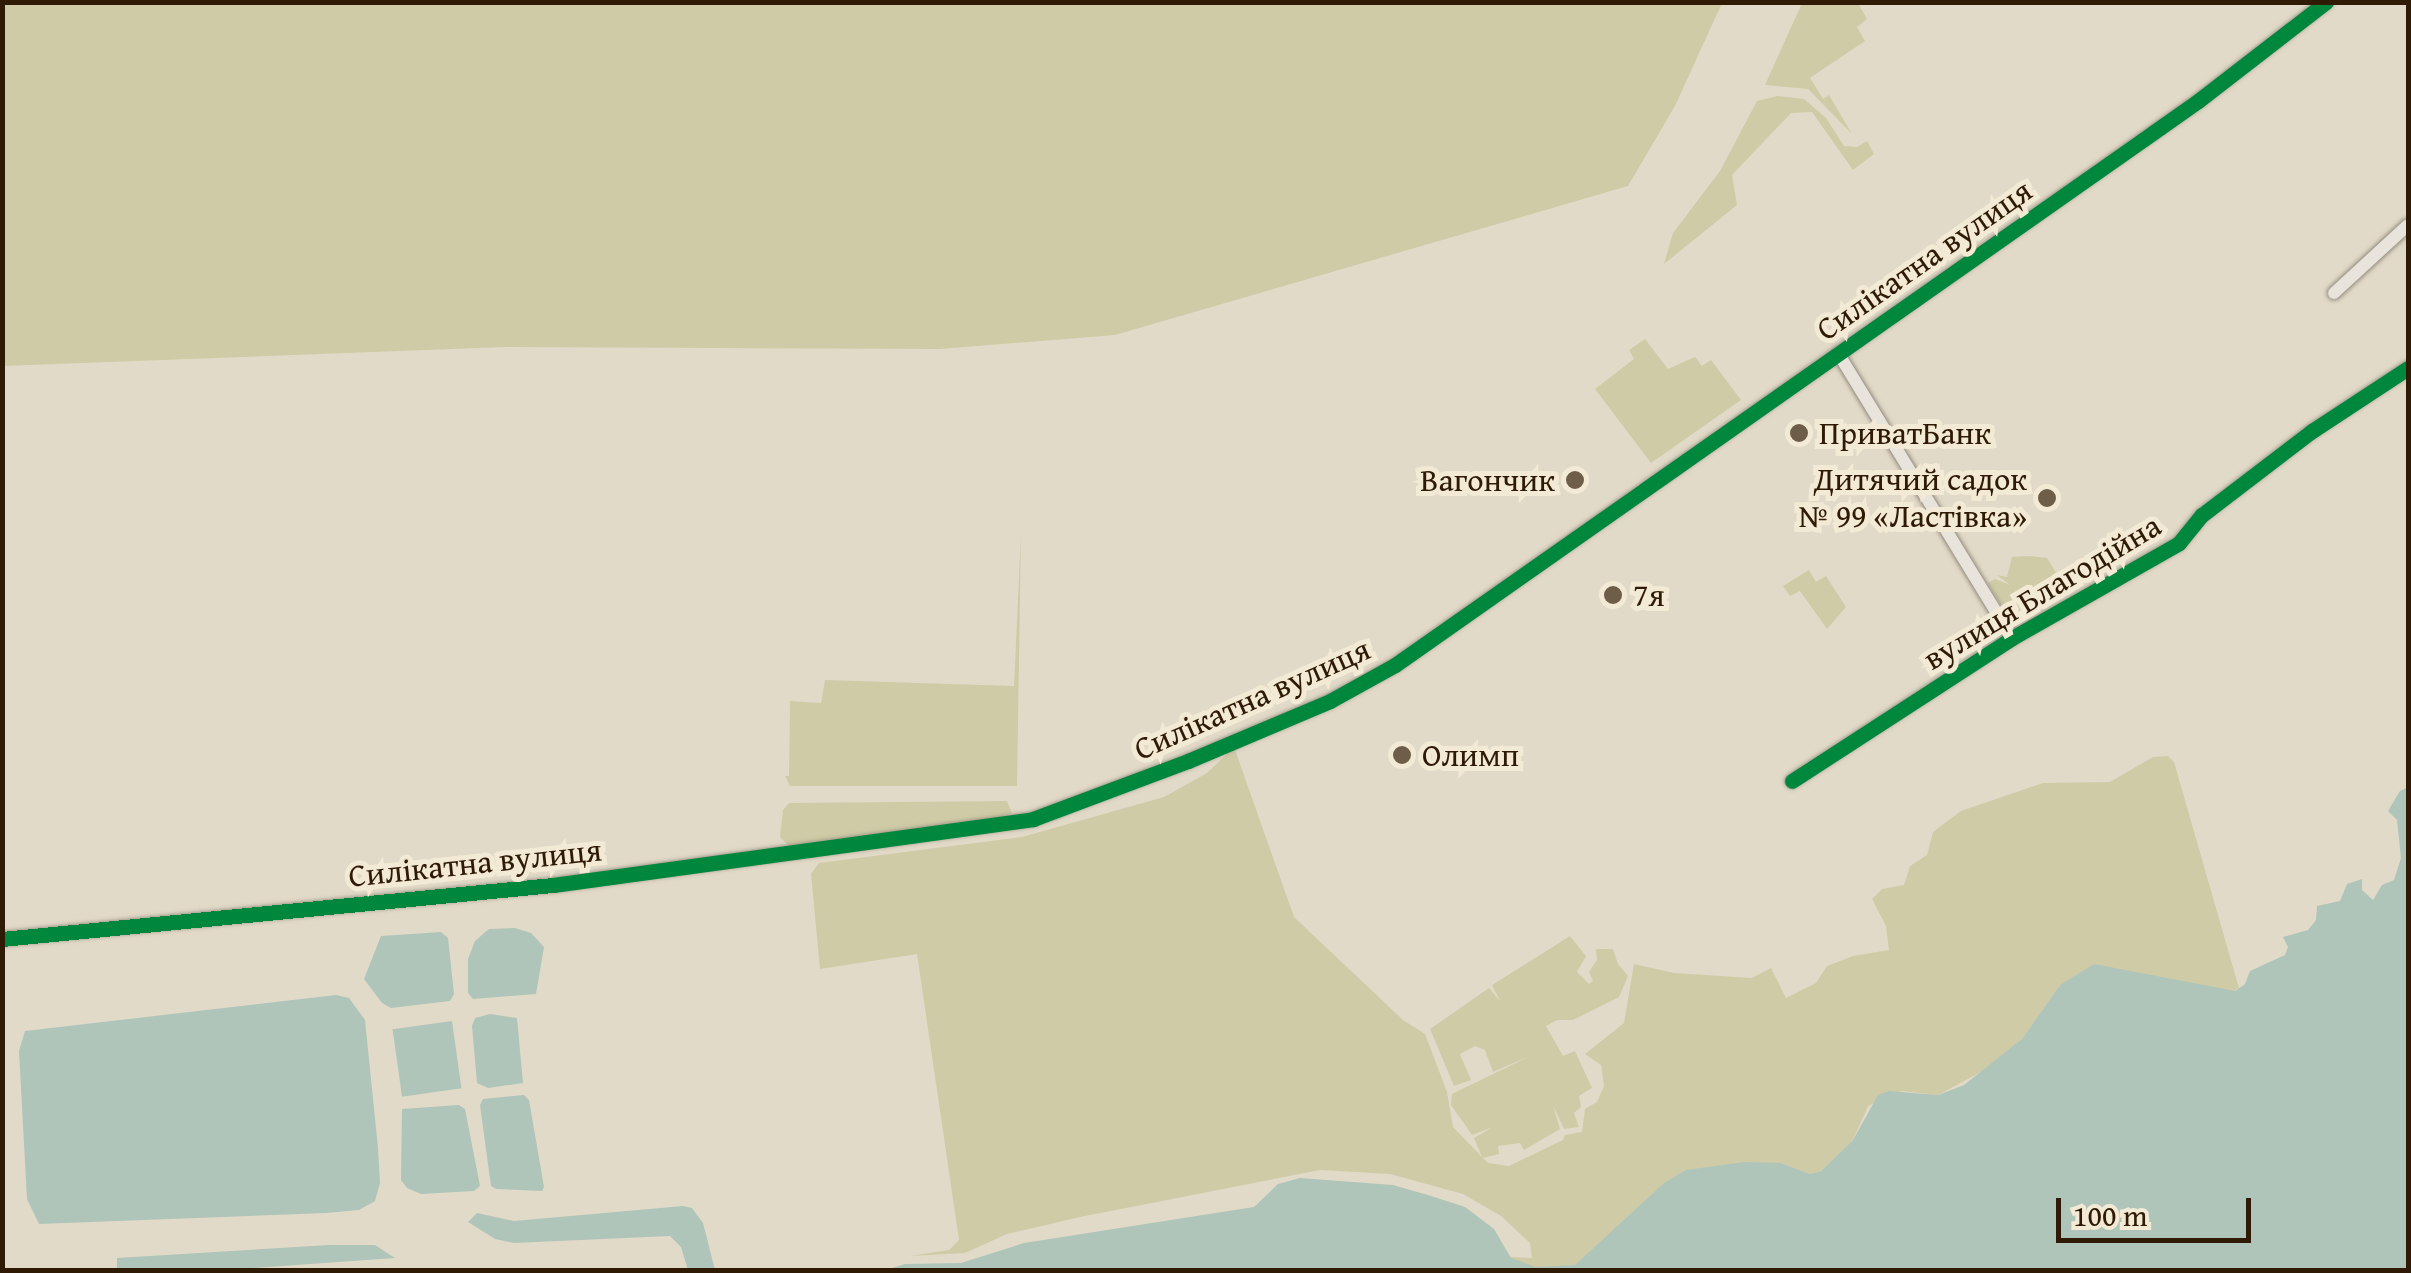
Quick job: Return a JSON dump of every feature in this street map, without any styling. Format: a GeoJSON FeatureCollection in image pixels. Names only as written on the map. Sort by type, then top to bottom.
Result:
{"type":"FeatureCollection","features":[{"type":"Feature","properties":{"kind":"street","name":"Силікатна вулиця"},"geometry":{"type":"LineString","coordinates":[[2,939],[553,885],[937,834],[1034,819],[1070,808],[1330,701],[1395,664],[2198,101],[2326,2]]}},
{"type":"Feature","properties":{"kind":"street"},"geometry":{"type":"LineString","coordinates":[[2334,293],[2408,225]]}},
{"type":"Feature","properties":{"kind":"street"},"geometry":{"type":"LineString","coordinates":[[1838,354],[2012,638]]}},
{"type":"Feature","properties":{"kind":"street","name":"вулиця Благодійна"},"geometry":{"type":"LineString","coordinates":[[1792,782],[2012,638],[2179,543],[2202,515],[2312,431],[2408,368]]}},
{"type":"Feature","properties":{"kind":"shaded area"},"geometry":{"type":"Polygon","coordinates":[[[2,3],[1722,3],[1675,106],[1628,186],[1115,335],[940,349],[505,347],[3,366],[2,3]]]}},
{"type":"Feature","properties":{"kind":"shaded area"},"geometry":{"type":"Polygon","coordinates":[[[1802,3],[1858,3],[1867,19],[1857,27],[1865,41],[1810,78],[1823,99],[1829,95],[1852,134],[1808,89],[1765,85],[1802,3]]]}},
{"type":"Feature","properties":{"kind":"shaded area"},"geometry":{"type":"Polygon","coordinates":[[[1777,96],[1804,99],[1826,118],[1844,146],[1857,147],[1867,141],[1874,154],[1853,170],[1812,112],[1791,113],[1732,175],[1737,205],[1664,264],[1673,233],[1720,171],[1757,101],[1777,96]]]}},
{"type":"Feature","properties":{"kind":"shaded area"},"geometry":{"type":"Polygon","coordinates":[[[1645,339],[1668,369],[1695,357],[1702,366],[1711,360],[1741,400],[1651,463],[1595,389],[1634,359],[1629,350],[1645,339]]]}},
{"type":"Feature","properties":{"kind":"shaded area"},"geometry":{"type":"Polygon","coordinates":[[[1021,534],[1017,786],[790,786],[785,776],[789,776],[790,701],[821,703],[825,680],[1014,686],[1021,534]]]}},
{"type":"Feature","properties":{"kind":"shaded area"},"geometry":{"type":"Polygon","coordinates":[[[2012,557],[2047,558],[2063,584],[2053,590],[2058,600],[2053,598],[2041,610],[2035,601],[2013,614],[2018,623],[2009,619],[1988,583],[1995,579],[2010,585],[1997,575],[2007,577],[2012,557]]]}},
{"type":"Feature","properties":{"kind":"shaded area"},"geometry":{"type":"Polygon","coordinates":[[[1809,570],[1816,582],[1826,576],[1846,607],[1827,629],[1800,591],[1790,596],[1783,586],[1809,570]]]}},
{"type":"Feature","properties":{"kind":"shaded area"},"geometry":{"type":"Polygon","coordinates":[[[1234,747],[1294,917],[1403,1020],[1425,1034],[1447,1092],[1453,1127],[1482,1157],[1474,1138],[1493,1127],[1472,1135],[1451,1105],[1452,1094],[1528,1057],[1493,1072],[1485,1050],[1475,1046],[1460,1054],[1471,1080],[1454,1086],[1430,1029],[1489,988],[1500,1001],[1492,985],[1570,936],[1586,956],[1577,972],[1589,984],[1593,981],[1589,972],[1597,960],[1596,949],[1613,949],[1628,976],[1619,997],[1573,1020],[1557,1020],[1546,1026],[1563,1056],[1575,1051],[1592,1088],[1579,1096],[1581,1107],[1574,1113],[1579,1127],[1564,1129],[1553,1105],[1560,1129],[1524,1150],[1520,1143],[1498,1146],[1499,1154],[1483,1158],[1488,1163],[1509,1166],[1563,1140],[1565,1135],[1582,1132],[1585,1109],[1597,1102],[1604,1086],[1601,1065],[1585,1054],[1624,1023],[1634,964],[1674,973],[1752,978],[1771,968],[1786,998],[1816,983],[1827,966],[1853,956],[1889,950],[1886,926],[1872,899],[1882,889],[1904,885],[1910,866],[1927,855],[1933,832],[1961,811],[2043,783],[2110,782],[2153,757],[2168,756],[2174,762],[2239,988],[2232,992],[2060,985],[2022,1039],[1994,1065],[1938,1095],[1901,1091],[1868,1106],[1853,1140],[1821,1171],[1810,1174],[1781,1163],[1664,1183],[1572,1270],[1498,1270],[1511,1257],[1532,1258],[1530,1243],[1501,1216],[1463,1194],[1390,1174],[1320,1170],[1007,1234],[965,1253],[910,1256],[949,1250],[959,1240],[917,954],[820,969],[811,874],[819,863],[1022,837],[1164,797],[1207,773],[1234,747]]]}},
{"type":"Feature","properties":{"kind":"shaded area"},"geometry":{"type":"Polygon","coordinates":[[[2408,787],[2408,1270],[886,1270],[905,1264],[961,1263],[1024,1243],[1254,1207],[1278,1184],[1300,1178],[1393,1185],[1428,1195],[1465,1207],[1494,1229],[1511,1258],[1536,1267],[1575,1265],[1664,1183],[1686,1170],[1745,1162],[1781,1163],[1810,1174],[1821,1171],[1853,1140],[1878,1095],[1889,1091],[1938,1095],[1964,1085],[2022,1039],[2060,985],[2094,964],[2235,991],[2245,984],[2250,971],[2285,955],[2288,947],[2283,937],[2308,930],[2316,920],[2317,906],[2340,901],[2347,884],[2362,879],[2362,890],[2373,900],[2382,885],[2394,880],[2401,858],[2397,820],[2388,811],[2400,791],[2408,787]]]}},
{"type":"Feature","properties":{"kind":"shaded area"},"geometry":{"type":"Polygon","coordinates":[[[1007,801],[1012,813],[1002,817],[791,848],[780,837],[783,810],[789,803],[1007,801]]]}},
{"type":"Feature","properties":{"kind":"shaded area"},"geometry":{"type":"Polygon","coordinates":[[[515,928],[531,933],[544,947],[536,994],[473,999],[468,993],[468,959],[475,941],[489,929],[515,928]]]}},
{"type":"Feature","properties":{"kind":"shaded area"},"geometry":{"type":"Polygon","coordinates":[[[441,932],[448,938],[454,994],[450,1001],[391,1008],[382,1003],[364,979],[381,936],[441,932]]]}},
{"type":"Feature","properties":{"kind":"shaded area"},"geometry":{"type":"Polygon","coordinates":[[[336,995],[349,998],[365,1020],[380,1183],[375,1201],[359,1210],[326,1213],[39,1224],[27,1199],[19,1051],[25,1031],[336,995]]]}},
{"type":"Feature","properties":{"kind":"shaded area"},"geometry":{"type":"Polygon","coordinates":[[[490,1014],[517,1018],[523,1083],[488,1088],[477,1083],[472,1026],[475,1018],[490,1014]]]}},
{"type":"Feature","properties":{"kind":"shaded area"},"geometry":{"type":"Polygon","coordinates":[[[452,1021],[461,1088],[402,1097],[393,1029],[452,1021]]]}},
{"type":"Feature","properties":{"kind":"shaded area"},"geometry":{"type":"Polygon","coordinates":[[[524,1095],[529,1100],[544,1187],[542,1191],[496,1189],[491,1186],[480,1105],[483,1099],[524,1095]]]}},
{"type":"Feature","properties":{"kind":"shaded area"},"geometry":{"type":"Polygon","coordinates":[[[459,1105],[465,1109],[480,1186],[474,1191],[421,1194],[407,1188],[401,1180],[402,1109],[459,1105]]]}},
{"type":"Feature","properties":{"kind":"shaded area"},"geometry":{"type":"Polygon","coordinates":[[[692,1208],[703,1223],[715,1270],[688,1270],[681,1247],[670,1236],[514,1243],[495,1239],[468,1222],[477,1213],[514,1221],[692,1208]]]}},
{"type":"Feature","properties":{"kind":"shaded area"},"geometry":{"type":"Polygon","coordinates":[[[375,1245],[395,1258],[225,1270],[117,1269],[117,1258],[375,1245]]]}},
{"type":"Feature","properties":{"kind":"cycle path"},"geometry":{"type":"LineString","coordinates":[[2,939],[553,885],[1033,819],[1188,761],[1330,701],[1395,665],[2198,101],[2326,2]]}},
{"type":"Feature","properties":{"kind":"cycle path"},"geometry":{"type":"LineString","coordinates":[[1792,781],[2012,638],[2179,543],[2202,515],[2312,431],[2408,368]]}},
{"type":"Feature","properties":{"kind":"place","name":"ПриватБанк"},"geometry":{"type":"Point","coordinates":[1799,433]}},
{"type":"Feature","properties":{"kind":"place","name":"Вагончик"},"geometry":{"type":"Point","coordinates":[1575,480]}},
{"type":"Feature","properties":{"kind":"place","name":"Дитячий садок № 99 «Ластівка»"},"geometry":{"type":"Point","coordinates":[2047,498]}},
{"type":"Feature","properties":{"kind":"place","name":"7я"},"geometry":{"type":"Point","coordinates":[1613,595]}},
{"type":"Feature","properties":{"kind":"place","name":"Олимп"},"geometry":{"type":"Point","coordinates":[1402,755]}}]}
